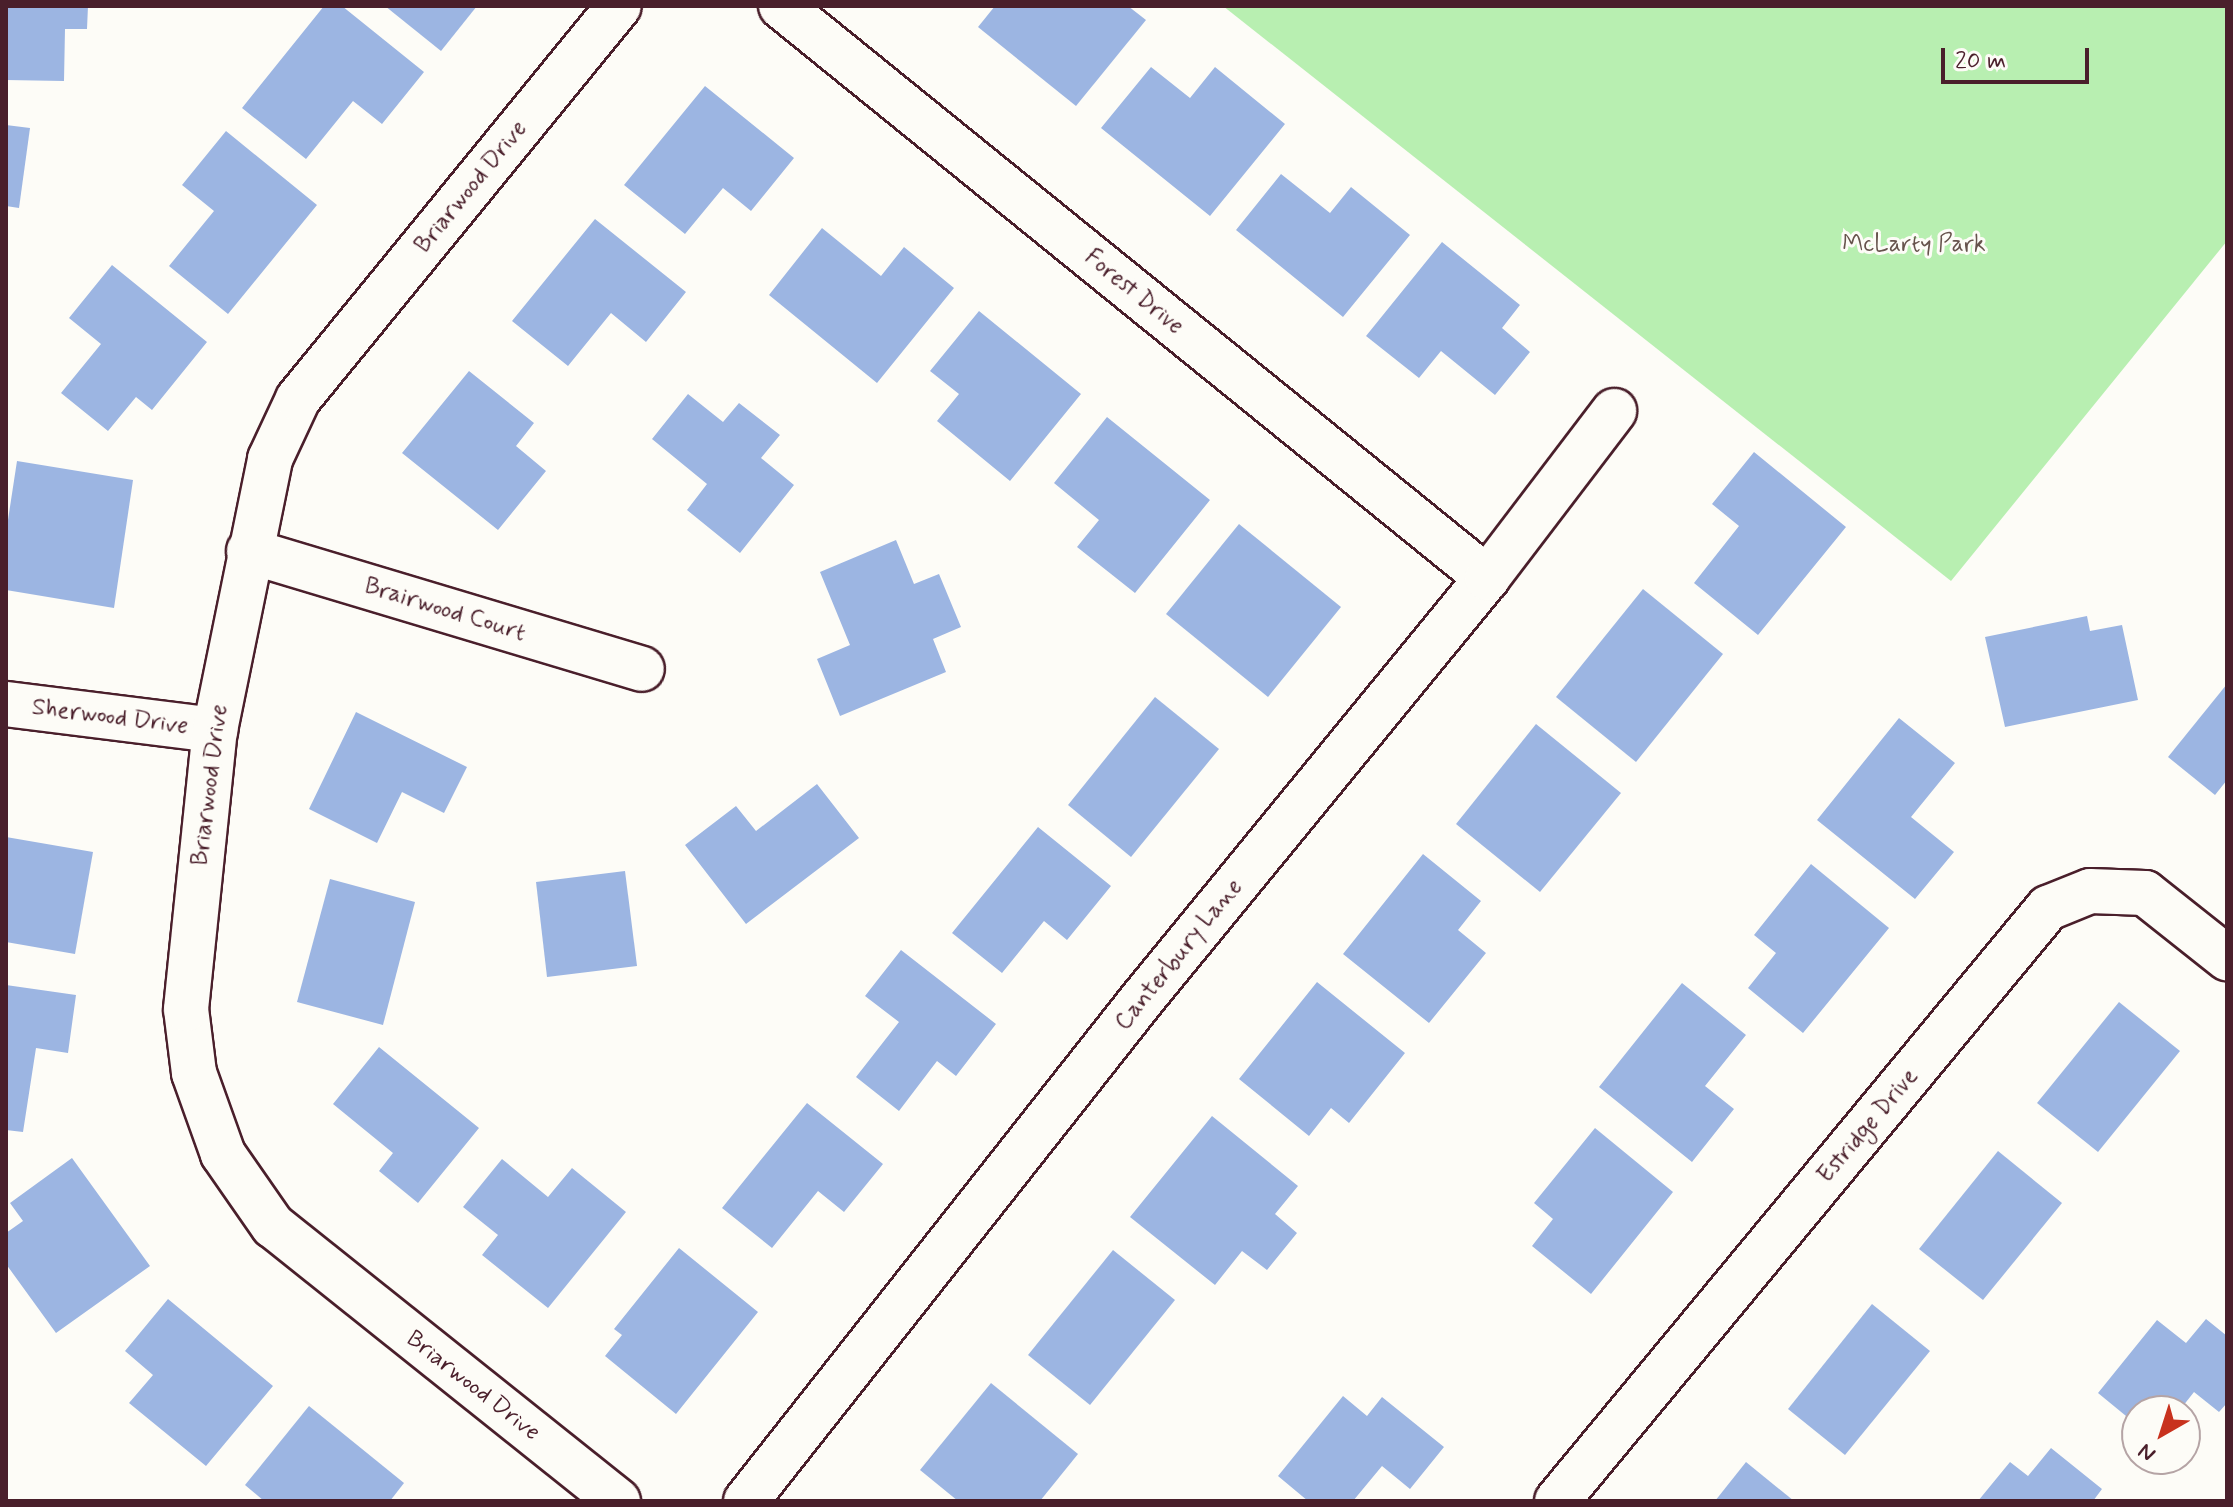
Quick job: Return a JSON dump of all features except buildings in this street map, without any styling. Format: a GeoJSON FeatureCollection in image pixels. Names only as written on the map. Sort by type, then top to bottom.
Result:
{"type":"FeatureCollection","features":[{"type":"Feature","properties":{"kind":"street","name":"Briarwood Drive"},"geometry":{"type":"LineString","coordinates":[[618,1501],[273,1226],[223,1154],[194,1073],[186,1009],[215,730],[270,459],[298,399],[619,6]]}},
{"type":"Feature","properties":{"kind":"street","name":"Forest Drive"},"geometry":{"type":"LineString","coordinates":[[781,6],[1487,578]]}},
{"type":"Feature","properties":{"kind":"street","name":"Canterbury Lane"},"geometry":{"type":"LineString","coordinates":[[746,1501],[1143,998],[1487,578],[1614,411]]}},
{"type":"Feature","properties":{"kind":"street","name":"Brairwood Court"},"geometry":{"type":"LineString","coordinates":[[249,551],[642,669]]}},
{"type":"Feature","properties":{"kind":"street","name":"Sherwood Drive"},"geometry":{"type":"LineString","coordinates":[[6,704],[215,730]]}},
{"type":"Feature","properties":{"kind":"street","name":"Estridge Drive"},"geometry":{"type":"LineString","coordinates":[[1557,1501],[2048,908],[2090,891],[2145,893],[2227,958]]}},
{"type":"Feature","properties":{"kind":"green space","name":"McLarty Park"},"geometry":{"type":"Polygon","coordinates":[[[1223,6],[2227,6],[2227,241],[1951,581],[1223,6]]]}}]}
